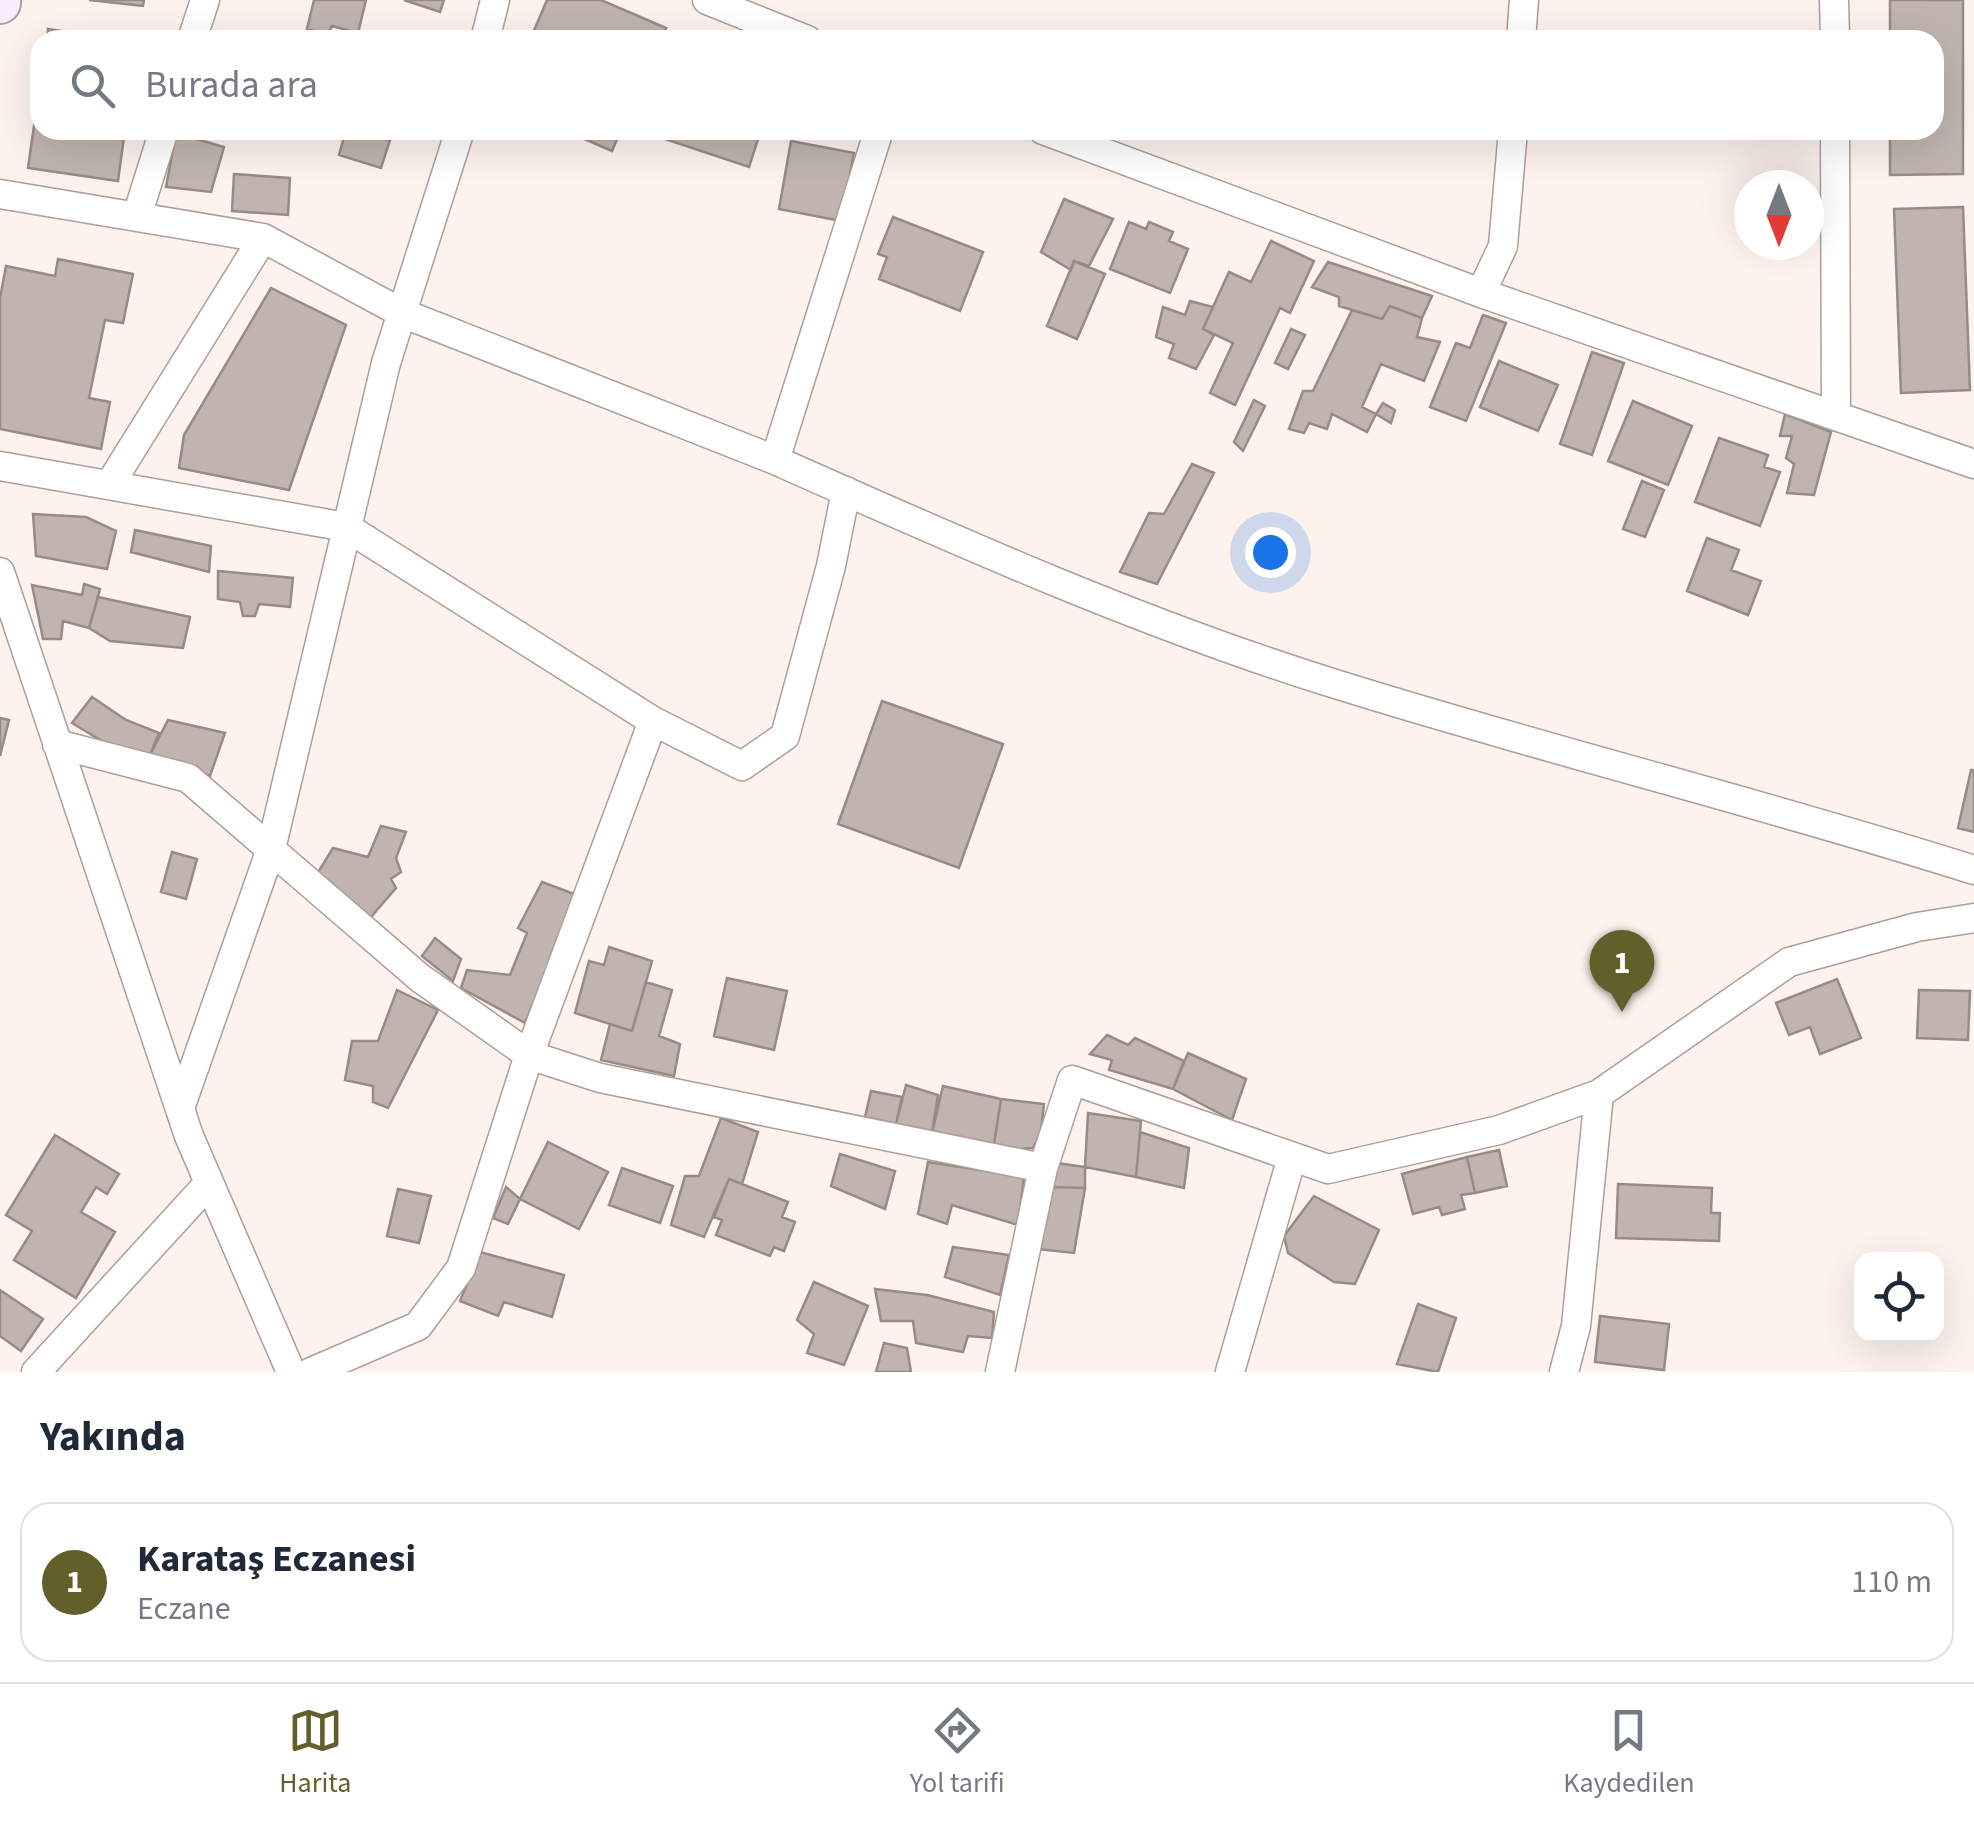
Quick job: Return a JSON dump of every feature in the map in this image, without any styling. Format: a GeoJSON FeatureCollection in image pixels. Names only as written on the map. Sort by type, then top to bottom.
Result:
{"type":"FeatureCollection","features":[{"type":"Feature","properties":{"kind":"street"},"geometry":{"type":"LineString","coordinates":[[195,30],[205,0]]}},
{"type":"Feature","properties":{"kind":"street"},"geometry":{"type":"LineString","coordinates":[[487,30],[495,0]]}},
{"type":"Feature","properties":{"kind":"street"},"geometry":{"type":"LineString","coordinates":[[706,0],[782,30]]}},
{"type":"Feature","properties":{"kind":"street"},"geometry":{"type":"LineString","coordinates":[[1522,30],[1524,0]]}},
{"type":"Feature","properties":{"kind":"street"},"geometry":{"type":"LineString","coordinates":[[1834,0],[1834,30]]}},
{"type":"Feature","properties":{"kind":"street"},"geometry":{"type":"LineString","coordinates":[[136,216],[161,140]]}},
{"type":"Feature","properties":{"kind":"street"},"geometry":{"type":"LineString","coordinates":[[180,1108],[271,849],[346,527],[402,313],[457,140]]}},
{"type":"Feature","properties":{"kind":"street"},"geometry":{"type":"LineString","coordinates":[[775,460],[876,140]]}},
{"type":"Feature","properties":{"kind":"street"},"geometry":{"type":"LineString","coordinates":[[1070,140],[1481,293],[1974,464]]}},
{"type":"Feature","properties":{"kind":"street"},"geometry":{"type":"LineString","coordinates":[[1481,293],[1503,246],[1512,140]]}},
{"type":"Feature","properties":{"kind":"street"},"geometry":{"type":"LineString","coordinates":[[1835,140],[1836,414]]}},
{"type":"Feature","properties":{"kind":"street"},"geometry":{"type":"LineString","coordinates":[[0,194],[262,238],[402,313],[775,460],[1098,602],[1328,682],[1798,814],[1974,870]]}},
{"type":"Feature","properties":{"kind":"street"},"geometry":{"type":"LineString","coordinates":[[110,484],[262,238]]}},
{"type":"Feature","properties":{"kind":"street"},"geometry":{"type":"LineString","coordinates":[[0,466],[346,527],[653,721],[742,766],[785,736],[831,566],[846,491]]}},
{"type":"Feature","properties":{"kind":"street"},"geometry":{"type":"LineString","coordinates":[[0,572],[180,1108],[290,1372]]}},
{"type":"Feature","properties":{"kind":"street"},"geometry":{"type":"LineString","coordinates":[[311,1372],[418,1326],[461,1268],[529,1055],[653,721]]}},
{"type":"Feature","properties":{"kind":"street"},"geometry":{"type":"LineString","coordinates":[[57,744],[188,778],[420,978],[529,1055],[600,1078],[1043,1168]]}},
{"type":"Feature","properties":{"kind":"street"},"geometry":{"type":"LineString","coordinates":[[1000,1372],[1043,1168],[1072,1080],[1328,1169],[1500,1130],[1599,1094],[1789,962],[1916,927],[1974,918]]}},
{"type":"Feature","properties":{"kind":"street"},"geometry":{"type":"LineString","coordinates":[[1564,1372],[1576,1326],[1599,1094]]}},
{"type":"Feature","properties":{"kind":"street"},"geometry":{"type":"LineString","coordinates":[[1230,1372],[1292,1156]]}},
{"type":"Feature","properties":{"kind":"street"},"geometry":{"type":"LineString","coordinates":[[36,1372],[210,1183]]}},
{"type":"Feature","properties":{"kind":"building"},"geometry":{"type":"Polygon","coordinates":[[[89,0],[144,0],[143,6],[89,0]]]}},
{"type":"Feature","properties":{"kind":"building"},"geometry":{"type":"Polygon","coordinates":[[[314,0],[366,0],[359,30],[332,26],[330,30],[307,29],[314,0]]]}},
{"type":"Feature","properties":{"kind":"building"},"geometry":{"type":"Polygon","coordinates":[[[404,0],[444,0],[440,12],[404,0]]]}},
{"type":"Feature","properties":{"kind":"building"},"geometry":{"type":"Polygon","coordinates":[[[547,0],[601,0],[666,28],[665,30],[534,30],[547,0]]]}},
{"type":"Feature","properties":{"kind":"building"},"geometry":{"type":"Polygon","coordinates":[[[1890,0],[1963,0],[1963,174],[1890,175],[1890,140],[1944,140],[1944,30],[1890,30],[1890,0]]]}},
{"type":"Feature","properties":{"kind":"building"},"geometry":{"type":"Polygon","coordinates":[[[32,140],[124,140],[118,181],[28,168],[32,140]]]}},
{"type":"Feature","properties":{"kind":"building"},"geometry":{"type":"Polygon","coordinates":[[[175,140],[200,140],[224,147],[211,192],[166,187],[175,140]]]}},
{"type":"Feature","properties":{"kind":"building"},"geometry":{"type":"Polygon","coordinates":[[[343,140],[390,140],[381,168],[339,155],[343,140]]]}},
{"type":"Feature","properties":{"kind":"building"},"geometry":{"type":"Polygon","coordinates":[[[587,140],[617,140],[612,151],[587,140]]]}},
{"type":"Feature","properties":{"kind":"building"},"geometry":{"type":"Polygon","coordinates":[[[668,140],[758,140],[749,167],[668,140]]]}},
{"type":"Feature","properties":{"kind":"building"},"geometry":{"type":"Polygon","coordinates":[[[791,141],[854,153],[841,221],[779,209],[791,141]]]}},
{"type":"Feature","properties":{"kind":"building"},"geometry":{"type":"Polygon","coordinates":[[[234,174],[290,178],[288,215],[232,211],[234,174]]]}},
{"type":"Feature","properties":{"kind":"building"},"geometry":{"type":"Polygon","coordinates":[[[1064,199],[1113,219],[1089,266],[1074,261],[1071,270],[1041,252],[1064,199]]]}},
{"type":"Feature","properties":{"kind":"building"},"geometry":{"type":"Polygon","coordinates":[[[1963,207],[1970,390],[1901,393],[1894,209],[1963,207]]]}},
{"type":"Feature","properties":{"kind":"building"},"geometry":{"type":"Polygon","coordinates":[[[893,217],[983,252],[960,311],[879,279],[887,257],[878,254],[893,217]]]}},
{"type":"Feature","properties":{"kind":"building"},"geometry":{"type":"Polygon","coordinates":[[[1129,222],[1146,229],[1149,222],[1173,232],[1169,241],[1188,249],[1170,293],[1110,269],[1129,222]]]}},
{"type":"Feature","properties":{"kind":"building"},"geometry":{"type":"Polygon","coordinates":[[[1271,241],[1314,261],[1290,313],[1280,308],[1235,405],[1210,393],[1233,343],[1203,329],[1229,272],[1251,282],[1271,241]]]}},
{"type":"Feature","properties":{"kind":"building"},"geometry":{"type":"Polygon","coordinates":[[[58,259],[133,274],[123,323],[105,320],[89,398],[110,402],[101,449],[0,429],[0,298],[6,266],[55,276],[58,259]]]}},
{"type":"Feature","properties":{"kind":"building"},"geometry":{"type":"Polygon","coordinates":[[[1074,261],[1105,274],[1077,339],[1047,326],[1074,261]]]}},
{"type":"Feature","properties":{"kind":"building"},"geometry":{"type":"Polygon","coordinates":[[[1328,262],[1432,296],[1422,318],[1390,306],[1382,319],[1339,306],[1339,297],[1312,287],[1328,262]]]}},
{"type":"Feature","properties":{"kind":"building"},"geometry":{"type":"Polygon","coordinates":[[[271,288],[346,325],[289,490],[179,468],[184,435],[271,288]]]}},
{"type":"Feature","properties":{"kind":"building"},"geometry":{"type":"Polygon","coordinates":[[[1190,301],[1213,307],[1203,329],[1214,335],[1196,369],[1169,358],[1174,344],[1156,337],[1163,307],[1185,315],[1190,301]]]}},
{"type":"Feature","properties":{"kind":"building"},"geometry":{"type":"Polygon","coordinates":[[[1390,306],[1422,318],[1417,337],[1440,342],[1424,381],[1381,364],[1362,407],[1376,414],[1367,432],[1332,414],[1327,429],[1309,423],[1304,433],[1289,429],[1303,391],[1313,391],[1352,310],[1382,319],[1390,306]]]}},
{"type":"Feature","properties":{"kind":"building"},"geometry":{"type":"Polygon","coordinates":[[[1483,315],[1506,323],[1466,421],[1430,407],[1456,343],[1470,348],[1483,315]]]}},
{"type":"Feature","properties":{"kind":"building"},"geometry":{"type":"Polygon","coordinates":[[[1291,329],[1305,335],[1288,369],[1275,363],[1291,329]]]}},
{"type":"Feature","properties":{"kind":"building"},"geometry":{"type":"Polygon","coordinates":[[[1592,352],[1624,363],[1592,455],[1560,444],[1592,352]]]}},
{"type":"Feature","properties":{"kind":"building"},"geometry":{"type":"Polygon","coordinates":[[[1499,361],[1558,385],[1538,431],[1480,407],[1499,361]]]}},
{"type":"Feature","properties":{"kind":"building"},"geometry":{"type":"Polygon","coordinates":[[[1254,400],[1265,406],[1243,451],[1234,442],[1254,400]]]}},
{"type":"Feature","properties":{"kind":"building"},"geometry":{"type":"Polygon","coordinates":[[[1633,401],[1692,426],[1668,485],[1608,461],[1633,401]]]}},
{"type":"Feature","properties":{"kind":"building"},"geometry":{"type":"Polygon","coordinates":[[[1383,403],[1395,410],[1391,423],[1376,414],[1383,403]]]}},
{"type":"Feature","properties":{"kind":"building"},"geometry":{"type":"Polygon","coordinates":[[[1785,414],[1831,432],[1814,495],[1787,493],[1794,464],[1786,458],[1792,436],[1780,436],[1785,414]]]}},
{"type":"Feature","properties":{"kind":"building"},"geometry":{"type":"Polygon","coordinates":[[[1719,438],[1768,455],[1764,467],[1780,472],[1760,526],[1695,502],[1719,438]]]}},
{"type":"Feature","properties":{"kind":"building"},"geometry":{"type":"Polygon","coordinates":[[[1192,464],[1214,473],[1157,584],[1120,572],[1149,513],[1164,514],[1192,464]]]}},
{"type":"Feature","properties":{"kind":"building"},"geometry":{"type":"Polygon","coordinates":[[[1642,481],[1664,490],[1645,537],[1623,529],[1642,481]]]}},
{"type":"Feature","properties":{"kind":"building"},"geometry":{"type":"Polygon","coordinates":[[[33,514],[86,517],[116,531],[107,569],[36,556],[33,514]]]}},
{"type":"Feature","properties":{"kind":"building"},"geometry":{"type":"Polygon","coordinates":[[[135,530],[211,546],[209,572],[131,552],[135,530]]]}},
{"type":"Feature","properties":{"kind":"building"},"geometry":{"type":"Polygon","coordinates":[[[1707,538],[1739,550],[1731,570],[1761,581],[1748,615],[1687,591],[1707,538]]]}},
{"type":"Feature","properties":{"kind":"building"},"geometry":{"type":"Polygon","coordinates":[[[218,571],[293,578],[290,607],[259,604],[255,616],[243,616],[240,602],[218,599],[218,571]]]}},
{"type":"Feature","properties":{"kind":"building"},"geometry":{"type":"Polygon","coordinates":[[[84,584],[100,589],[89,628],[63,621],[61,639],[43,639],[32,585],[82,595],[84,584]]]}},
{"type":"Feature","properties":{"kind":"building"},"geometry":{"type":"Polygon","coordinates":[[[98,597],[190,617],[183,648],[110,641],[89,628],[98,597]]]}},
{"type":"Feature","properties":{"kind":"building"},"geometry":{"type":"Polygon","coordinates":[[[92,697],[126,720],[159,733],[150,755],[107,744],[72,723],[92,697]]]}},
{"type":"Feature","properties":{"kind":"building"},"geometry":{"type":"Polygon","coordinates":[[[882,701],[1003,744],[959,868],[838,824],[882,701]]]}},
{"type":"Feature","properties":{"kind":"building"},"geometry":{"type":"Polygon","coordinates":[[[0,718],[9,720],[0,756],[0,718]]]}},
{"type":"Feature","properties":{"kind":"building"},"geometry":{"type":"Polygon","coordinates":[[[168,720],[225,733],[210,776],[150,755],[168,720]]]}},
{"type":"Feature","properties":{"kind":"building"},"geometry":{"type":"Polygon","coordinates":[[[1974,770],[1974,832],[1958,828],[1974,770]]]}},
{"type":"Feature","properties":{"kind":"building"},"geometry":{"type":"Polygon","coordinates":[[[381,826],[406,832],[396,858],[401,872],[391,879],[396,888],[370,918],[317,874],[333,848],[368,857],[381,826]]]}},
{"type":"Feature","properties":{"kind":"building"},"geometry":{"type":"Polygon","coordinates":[[[172,852],[197,859],[186,899],[161,892],[172,852]]]}},
{"type":"Feature","properties":{"kind":"building"},"geometry":{"type":"Polygon","coordinates":[[[542,882],[577,895],[525,1023],[461,988],[467,970],[510,975],[527,933],[518,928],[542,882]]]}},
{"type":"Feature","properties":{"kind":"building"},"geometry":{"type":"Polygon","coordinates":[[[435,938],[461,959],[453,981],[422,956],[435,938]]]}},
{"type":"Feature","properties":{"kind":"building"},"geometry":{"type":"Polygon","coordinates":[[[609,947],[652,961],[632,1031],[575,1013],[589,961],[604,965],[609,947]]]}},
{"type":"Feature","properties":{"kind":"building"},"geometry":{"type":"Polygon","coordinates":[[[727,978],[787,991],[774,1050],[714,1036],[727,978]]]}},
{"type":"Feature","properties":{"kind":"building"},"geometry":{"type":"Polygon","coordinates":[[[1837,979],[1861,1038],[1820,1054],[1810,1027],[1789,1035],[1776,1003],[1837,979]]]}},
{"type":"Feature","properties":{"kind":"building"},"geometry":{"type":"Polygon","coordinates":[[[646,982],[672,990],[659,1036],[680,1044],[674,1076],[601,1060],[610,1024],[632,1031],[646,982]]]}},
{"type":"Feature","properties":{"kind":"building"},"geometry":{"type":"Polygon","coordinates":[[[397,990],[438,1010],[388,1108],[373,1102],[373,1086],[345,1080],[352,1041],[378,1041],[397,990]]]}},
{"type":"Feature","properties":{"kind":"building"},"geometry":{"type":"Polygon","coordinates":[[[1919,990],[1970,991],[1968,1040],[1917,1038],[1919,990]]]}},
{"type":"Feature","properties":{"kind":"building"},"geometry":{"type":"Polygon","coordinates":[[[1107,1035],[1128,1045],[1135,1038],[1184,1061],[1173,1089],[1109,1070],[1112,1060],[1090,1054],[1107,1035]]]}},
{"type":"Feature","properties":{"kind":"building"},"geometry":{"type":"Polygon","coordinates":[[[1188,1053],[1246,1079],[1232,1120],[1173,1089],[1188,1053]]]}},
{"type":"Feature","properties":{"kind":"building"},"geometry":{"type":"Polygon","coordinates":[[[906,1085],[938,1095],[932,1133],[896,1124],[906,1085]]]}},
{"type":"Feature","properties":{"kind":"building"},"geometry":{"type":"Polygon","coordinates":[[[943,1086],[1001,1099],[994,1144],[932,1133],[943,1086]]]}},
{"type":"Feature","properties":{"kind":"building"},"geometry":{"type":"Polygon","coordinates":[[[871,1091],[902,1097],[896,1124],[865,1117],[871,1091]]]}},
{"type":"Feature","properties":{"kind":"building"},"geometry":{"type":"Polygon","coordinates":[[[1001,1099],[1044,1104],[1041,1132],[1033,1148],[1008,1150],[994,1144],[1001,1099]]]}},
{"type":"Feature","properties":{"kind":"building"},"geometry":{"type":"Polygon","coordinates":[[[1088,1113],[1141,1121],[1136,1177],[1085,1167],[1088,1113]]]}},
{"type":"Feature","properties":{"kind":"building"},"geometry":{"type":"Polygon","coordinates":[[[721,1118],[758,1132],[742,1184],[729,1179],[704,1237],[671,1225],[685,1176],[699,1176],[721,1118]]]}},
{"type":"Feature","properties":{"kind":"building"},"geometry":{"type":"Polygon","coordinates":[[[1140,1132],[1189,1148],[1184,1188],[1136,1177],[1140,1132]]]}},
{"type":"Feature","properties":{"kind":"building"},"geometry":{"type":"Polygon","coordinates":[[[55,1135],[119,1174],[107,1194],[96,1187],[81,1212],[115,1232],[76,1298],[14,1260],[32,1231],[6,1215],[55,1135]]]}},
{"type":"Feature","properties":{"kind":"building"},"geometry":{"type":"Polygon","coordinates":[[[548,1142],[608,1172],[579,1229],[520,1199],[548,1142]]]}},
{"type":"Feature","properties":{"kind":"building"},"geometry":{"type":"Polygon","coordinates":[[[1499,1150],[1507,1186],[1475,1193],[1467,1157],[1499,1150]]]}},
{"type":"Feature","properties":{"kind":"building"},"geometry":{"type":"Polygon","coordinates":[[[840,1154],[895,1171],[885,1209],[831,1186],[840,1154]]]}},
{"type":"Feature","properties":{"kind":"building"},"geometry":{"type":"Polygon","coordinates":[[[1467,1157],[1475,1193],[1461,1195],[1465,1209],[1442,1215],[1439,1207],[1413,1214],[1402,1174],[1467,1157]]]}},
{"type":"Feature","properties":{"kind":"building"},"geometry":{"type":"Polygon","coordinates":[[[928,1162],[1024,1177],[1018,1225],[952,1205],[947,1224],[918,1214],[928,1162]]]}},
{"type":"Feature","properties":{"kind":"building"},"geometry":{"type":"Polygon","coordinates":[[[1057,1163],[1085,1167],[1085,1188],[1048,1187],[1057,1163]]]}},
{"type":"Feature","properties":{"kind":"building"},"geometry":{"type":"Polygon","coordinates":[[[622,1168],[673,1186],[660,1223],[609,1205],[622,1168]]]}},
{"type":"Feature","properties":{"kind":"building"},"geometry":{"type":"Polygon","coordinates":[[[729,1179],[788,1202],[782,1217],[795,1222],[784,1251],[774,1247],[770,1256],[716,1235],[722,1220],[714,1217],[729,1179]]]}},
{"type":"Feature","properties":{"kind":"building"},"geometry":{"type":"Polygon","coordinates":[[[1618,1184],[1712,1188],[1711,1213],[1720,1213],[1719,1241],[1616,1238],[1618,1184]]]}},
{"type":"Feature","properties":{"kind":"building"},"geometry":{"type":"Polygon","coordinates":[[[506,1187],[520,1199],[508,1224],[493,1218],[506,1187]]]}},
{"type":"Feature","properties":{"kind":"building"},"geometry":{"type":"Polygon","coordinates":[[[1048,1187],[1085,1188],[1074,1253],[1037,1249],[1048,1187]]]}},
{"type":"Feature","properties":{"kind":"building"},"geometry":{"type":"Polygon","coordinates":[[[398,1189],[431,1196],[419,1243],[387,1236],[398,1189]]]}},
{"type":"Feature","properties":{"kind":"building"},"geometry":{"type":"Polygon","coordinates":[[[1314,1196],[1379,1230],[1355,1284],[1334,1282],[1288,1253],[1284,1236],[1314,1196]]]}},
{"type":"Feature","properties":{"kind":"building"},"geometry":{"type":"Polygon","coordinates":[[[953,1247],[1009,1255],[1000,1295],[945,1277],[953,1247]]]}},
{"type":"Feature","properties":{"kind":"building"},"geometry":{"type":"Polygon","coordinates":[[[480,1252],[564,1275],[552,1317],[504,1302],[498,1316],[460,1301],[480,1252]]]}},
{"type":"Feature","properties":{"kind":"building"},"geometry":{"type":"Polygon","coordinates":[[[814,1282],[868,1306],[844,1365],[807,1353],[814,1334],[797,1320],[814,1282]]]}},
{"type":"Feature","properties":{"kind":"building"},"geometry":{"type":"Polygon","coordinates":[[[875,1289],[927,1295],[994,1312],[992,1338],[968,1336],[963,1352],[916,1343],[913,1321],[881,1321],[875,1289]]]}},
{"type":"Feature","properties":{"kind":"building"},"geometry":{"type":"Polygon","coordinates":[[[0,1290],[43,1319],[21,1351],[0,1336],[0,1290]]]}},
{"type":"Feature","properties":{"kind":"building"},"geometry":{"type":"Polygon","coordinates":[[[1418,1304],[1456,1318],[1438,1372],[1397,1364],[1418,1304]]]}},
{"type":"Feature","properties":{"kind":"building"},"geometry":{"type":"Polygon","coordinates":[[[1600,1316],[1669,1324],[1664,1370],[1595,1362],[1600,1316]]]}},
{"type":"Feature","properties":{"kind":"building"},"geometry":{"type":"Polygon","coordinates":[[[884,1343],[907,1348],[911,1372],[876,1372],[884,1343]]]}},
{"type":"Feature","properties":{"kind":"place","name":"Karataş Eczanesi"},"geometry":{"type":"Point","coordinates":[1622,1012]}}]}
